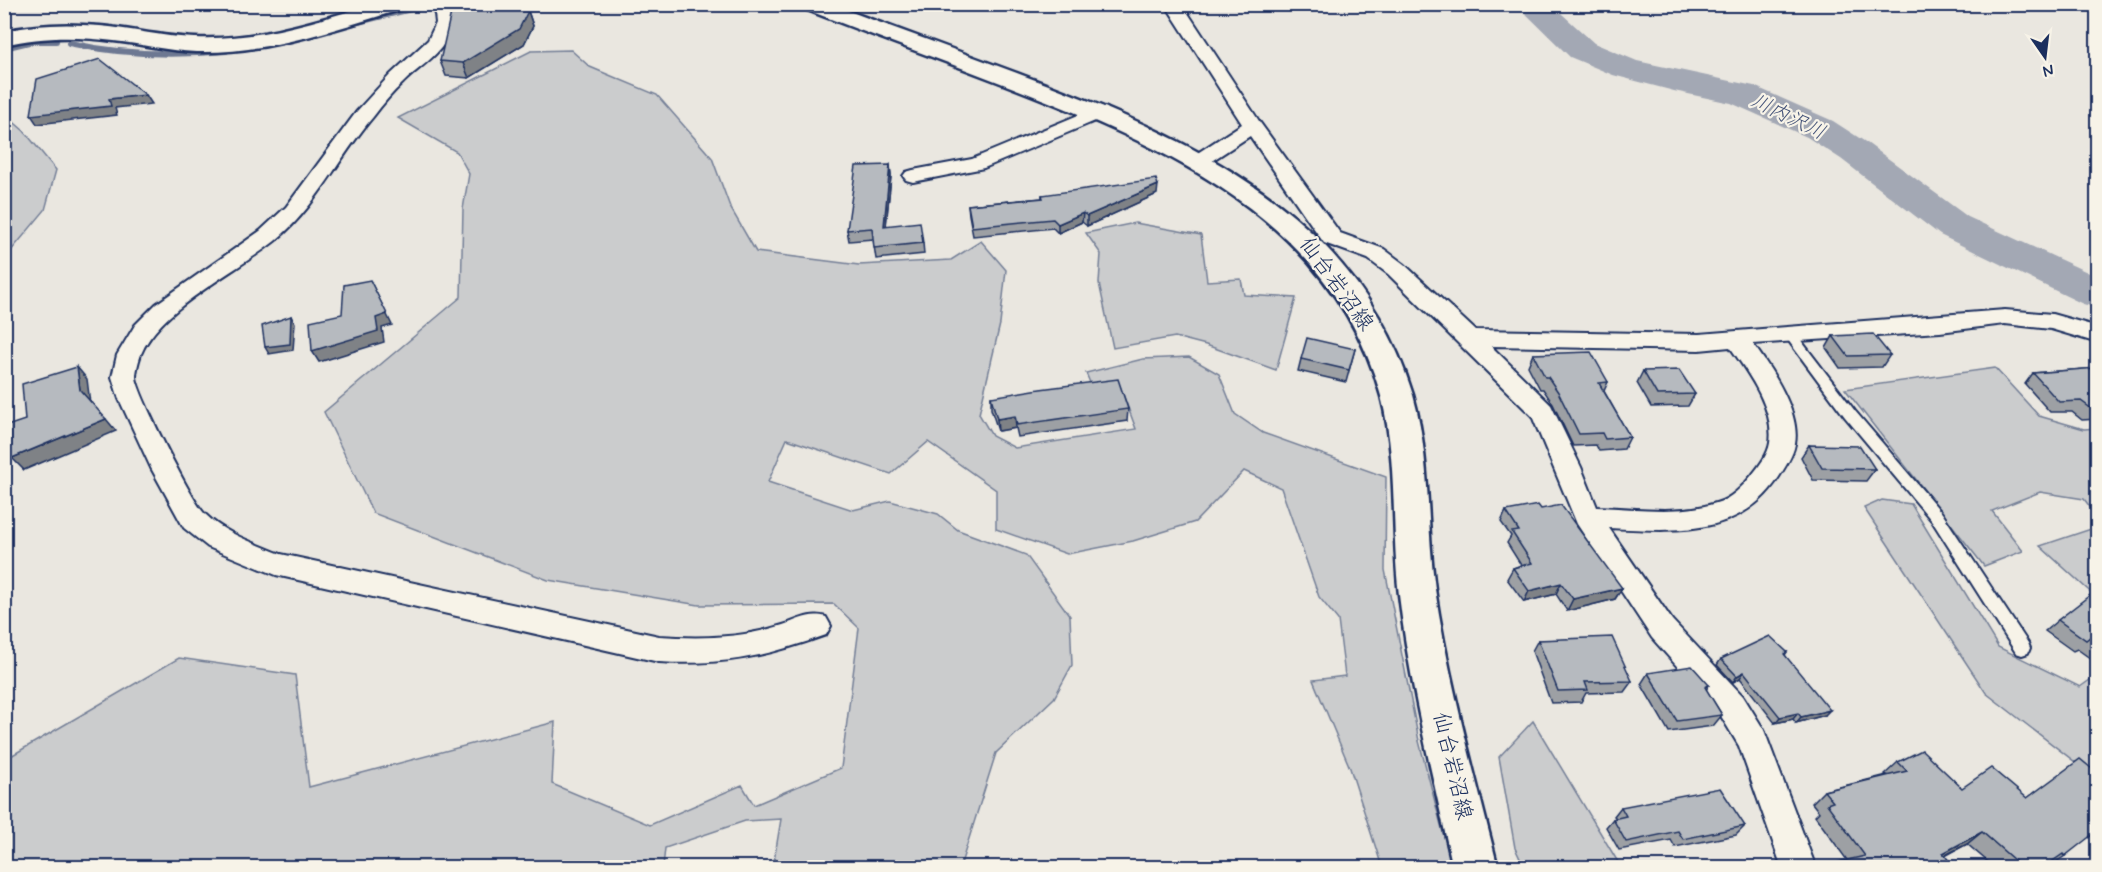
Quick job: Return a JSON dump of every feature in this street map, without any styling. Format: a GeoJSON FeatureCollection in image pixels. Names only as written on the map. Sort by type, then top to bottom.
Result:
{"type":"FeatureCollection","features":[{"type":"Feature","properties":{"kind":"main road"},"geometry":{"type":"LineString","coordinates":[[4,38],[65,31],[110,33],[192,45],[226,44],[278,35],[399,4]]}},
{"type":"Feature","properties":{"kind":"main road","name":"仙台岩沼線"},"geometry":{"type":"LineString","coordinates":[[809,4],[1100,112],[1200,160],[1261,201],[1300,234],[1354,301],[1380,346],[1395,391],[1406,449],[1415,575],[1431,679],[1476,867]]}},
{"type":"Feature","properties":{"kind":"street"},"geometry":{"type":"LineString","coordinates":[[436,4],[444,14],[444,23],[436,42],[396,79],[364,115],[292,211],[268,236],[164,309],[143,330],[129,355],[124,377],[131,399],[164,468],[194,521],[218,539],[276,564],[659,649],[693,652],[732,650],[770,643],[816,627]]}},
{"type":"Feature","properties":{"kind":"street"},"geometry":{"type":"LineString","coordinates":[[1173,4],[1253,126],[1332,238],[1376,254],[1396,269],[1542,411],[1568,466],[1587,517],[1662,629],[1744,722],[1753,740],[1799,867]]}},
{"type":"Feature","properties":{"kind":"street"},"geometry":{"type":"LineString","coordinates":[[913,176],[977,164],[1100,112]]}},
{"type":"Feature","properties":{"kind":"street"},"geometry":{"type":"LineString","coordinates":[[1200,160],[1253,126]]}},
{"type":"Feature","properties":{"kind":"street"},"geometry":{"type":"LineString","coordinates":[[1469,338],[1650,342],[1737,339],[1789,333],[1940,324],[2005,316],[2052,322],[2097,335]]}},
{"type":"Feature","properties":{"kind":"street"},"geometry":{"type":"LineString","coordinates":[[1587,517],[1669,519],[1718,513],[1746,501],[1768,474],[1783,443],[1777,410],[1763,377],[1737,339]]}},
{"type":"Feature","properties":{"kind":"lane"},"geometry":{"type":"LineString","coordinates":[[1789,333],[1850,414],[1937,517],[1972,575],[2022,648]]}},
{"type":"Feature","properties":{"kind":"shaded area"},"geometry":{"type":"Polygon","coordinates":[[[571,50],[590,67],[657,95],[712,158],[730,207],[756,252],[859,265],[951,260],[981,241],[1006,270],[1000,324],[979,414],[992,436],[1015,448],[1136,429],[1120,386],[1093,390],[1086,373],[1143,359],[1189,357],[1219,374],[1235,414],[1263,433],[1386,477],[1385,570],[1419,741],[1452,867],[1382,867],[1350,768],[1313,680],[1345,676],[1338,620],[1319,597],[1281,488],[1244,471],[1195,522],[1133,541],[1067,554],[996,529],[996,490],[928,442],[891,474],[787,439],[768,482],[853,510],[890,501],[938,514],[958,530],[1026,555],[1070,616],[1072,665],[1054,698],[996,753],[960,867],[773,867],[781,819],[745,821],[665,848],[663,867],[5,867],[4,760],[179,658],[295,675],[309,787],[555,722],[552,784],[650,825],[742,785],[754,805],[841,768],[859,628],[834,604],[699,605],[548,580],[373,513],[324,412],[461,297],[463,209],[469,174],[457,152],[398,118],[531,51],[571,50]]]}},
{"type":"Feature","properties":{"kind":"shaded area"},"geometry":{"type":"Polygon","coordinates":[[[4,118],[9,118],[24,131],[56,170],[45,210],[5,258],[4,118]]]}},
{"type":"Feature","properties":{"kind":"shaded area"},"geometry":{"type":"Polygon","coordinates":[[[1135,223],[1201,235],[1207,281],[1241,279],[1244,295],[1296,298],[1276,370],[1206,345],[1175,337],[1113,348],[1099,283],[1101,254],[1086,233],[1135,223]]]}},
{"type":"Feature","properties":{"kind":"shaded area"},"geometry":{"type":"Polygon","coordinates":[[[1995,368],[2039,416],[2084,429],[2097,428],[2097,516],[2084,499],[2040,492],[1992,511],[2023,551],[1984,566],[1845,389],[1995,368]]]}},
{"type":"Feature","properties":{"kind":"shaded area"},"geometry":{"type":"Polygon","coordinates":[[[1882,500],[1911,504],[1998,647],[2080,687],[2097,675],[2097,779],[1986,693],[1864,508],[1882,500]]]}},
{"type":"Feature","properties":{"kind":"shaded area"},"geometry":{"type":"Polygon","coordinates":[[[2097,527],[2097,598],[2040,546],[2097,527]]]}},
{"type":"Feature","properties":{"kind":"shaded area"},"geometry":{"type":"Polygon","coordinates":[[[1533,721],[1621,867],[1524,867],[1515,848],[1499,757],[1533,721]]]}},
{"type":"Feature","properties":{"kind":"building"},"geometry":{"type":"Polygon","coordinates":[[[452,8],[528,11],[519,29],[463,63],[440,61],[452,8]]]}},
{"type":"Feature","properties":{"kind":"building"},"geometry":{"type":"Polygon","coordinates":[[[100,59],[146,95],[109,99],[111,106],[31,115],[37,79],[100,59]]]}},
{"type":"Feature","properties":{"kind":"building"},"geometry":{"type":"Polygon","coordinates":[[[890,165],[884,226],[920,222],[923,243],[874,248],[872,228],[847,230],[856,166],[890,165]]]}},
{"type":"Feature","properties":{"kind":"building"},"geometry":{"type":"Polygon","coordinates":[[[1156,179],[1158,185],[1087,216],[1083,213],[1058,224],[1053,219],[972,227],[968,205],[1043,198],[1042,195],[1156,179]]]}},
{"type":"Feature","properties":{"kind":"building"},"geometry":{"type":"Polygon","coordinates":[[[370,280],[387,314],[376,318],[378,331],[312,351],[310,321],[342,314],[344,285],[370,280]]]}},
{"type":"Feature","properties":{"kind":"building"},"geometry":{"type":"Polygon","coordinates":[[[291,316],[290,344],[265,347],[262,326],[291,316]]]}},
{"type":"Feature","properties":{"kind":"building"},"geometry":{"type":"Polygon","coordinates":[[[1873,334],[1890,355],[1848,356],[1833,336],[1873,334]]]}},
{"type":"Feature","properties":{"kind":"building"},"geometry":{"type":"Polygon","coordinates":[[[1307,338],[1355,349],[1349,370],[1301,359],[1307,338]]]}},
{"type":"Feature","properties":{"kind":"building"},"geometry":{"type":"Polygon","coordinates":[[[1591,352],[1608,382],[1599,383],[1630,437],[1605,439],[1602,433],[1579,434],[1558,392],[1548,377],[1545,377],[1533,354],[1591,352]]]}},
{"type":"Feature","properties":{"kind":"building"},"geometry":{"type":"Polygon","coordinates":[[[77,367],[80,390],[106,419],[12,458],[4,446],[4,427],[25,420],[22,384],[77,367]]]}},
{"type":"Feature","properties":{"kind":"building"},"geometry":{"type":"Polygon","coordinates":[[[2097,368],[2097,409],[2092,409],[2081,401],[2059,402],[2033,373],[2097,368]]]}},
{"type":"Feature","properties":{"kind":"building"},"geometry":{"type":"Polygon","coordinates":[[[1679,370],[1695,394],[1657,395],[1643,371],[1679,370]]]}},
{"type":"Feature","properties":{"kind":"building"},"geometry":{"type":"Polygon","coordinates":[[[1118,379],[1128,409],[1017,425],[1015,416],[997,419],[991,397],[1040,389],[1118,379]]]}},
{"type":"Feature","properties":{"kind":"building"},"geometry":{"type":"Polygon","coordinates":[[[1809,445],[1860,446],[1875,469],[1822,468],[1809,445]]]}},
{"type":"Feature","properties":{"kind":"building"},"geometry":{"type":"Polygon","coordinates":[[[1538,505],[1541,509],[1561,505],[1622,588],[1573,599],[1561,583],[1529,591],[1513,568],[1532,563],[1512,532],[1519,531],[1506,511],[1538,505]]]}},
{"type":"Feature","properties":{"kind":"building"},"geometry":{"type":"Polygon","coordinates":[[[2094,592],[2097,595],[2097,642],[2090,637],[2086,640],[2058,620],[2094,592]]]}},
{"type":"Feature","properties":{"kind":"building"},"geometry":{"type":"Polygon","coordinates":[[[1770,636],[1787,652],[1784,654],[1830,710],[1801,717],[1798,713],[1780,717],[1744,672],[1737,676],[1721,659],[1770,636]]]}},
{"type":"Feature","properties":{"kind":"building"},"geometry":{"type":"Polygon","coordinates":[[[1612,637],[1632,681],[1585,682],[1588,690],[1558,691],[1538,640],[1612,637]]]}},
{"type":"Feature","properties":{"kind":"building"},"geometry":{"type":"Polygon","coordinates":[[[1692,666],[1709,685],[1705,687],[1722,715],[1677,721],[1648,673],[1692,666]]]}},
{"type":"Feature","properties":{"kind":"building"},"geometry":{"type":"Polygon","coordinates":[[[1922,750],[1962,788],[1991,768],[2027,798],[2080,759],[2097,773],[2097,831],[2065,856],[2063,854],[2044,867],[2022,867],[1982,832],[1943,853],[1953,866],[1843,867],[1839,862],[1865,856],[1827,804],[1833,802],[1824,791],[1907,771],[1898,762],[1922,750]]]}},
{"type":"Feature","properties":{"kind":"building"},"geometry":{"type":"Polygon","coordinates":[[[1720,788],[1745,826],[1683,839],[1678,831],[1626,842],[1613,819],[1626,816],[1621,807],[1720,788]]]}},
{"type":"Feature","properties":{"kind":"waterway","name":"川内沢川"},"geometry":{"type":"LineString","coordinates":[[1532,4],[1582,50],[1625,68],[1674,81],[1741,94],[1820,129],[1854,151],[1954,226],[2098,294]]}},
{"type":"Feature","properties":{"kind":"waterway"},"geometry":{"type":"LineString","coordinates":[[350,24],[411,9]]}},
{"type":"Feature","properties":{"kind":"waterway"},"geometry":{"type":"LineString","coordinates":[[4,48],[33,41],[56,41]]}},
{"type":"Feature","properties":{"kind":"waterway"},"geometry":{"type":"LineString","coordinates":[[69,43],[108,50],[147,53],[186,54],[226,51]]}}]}
